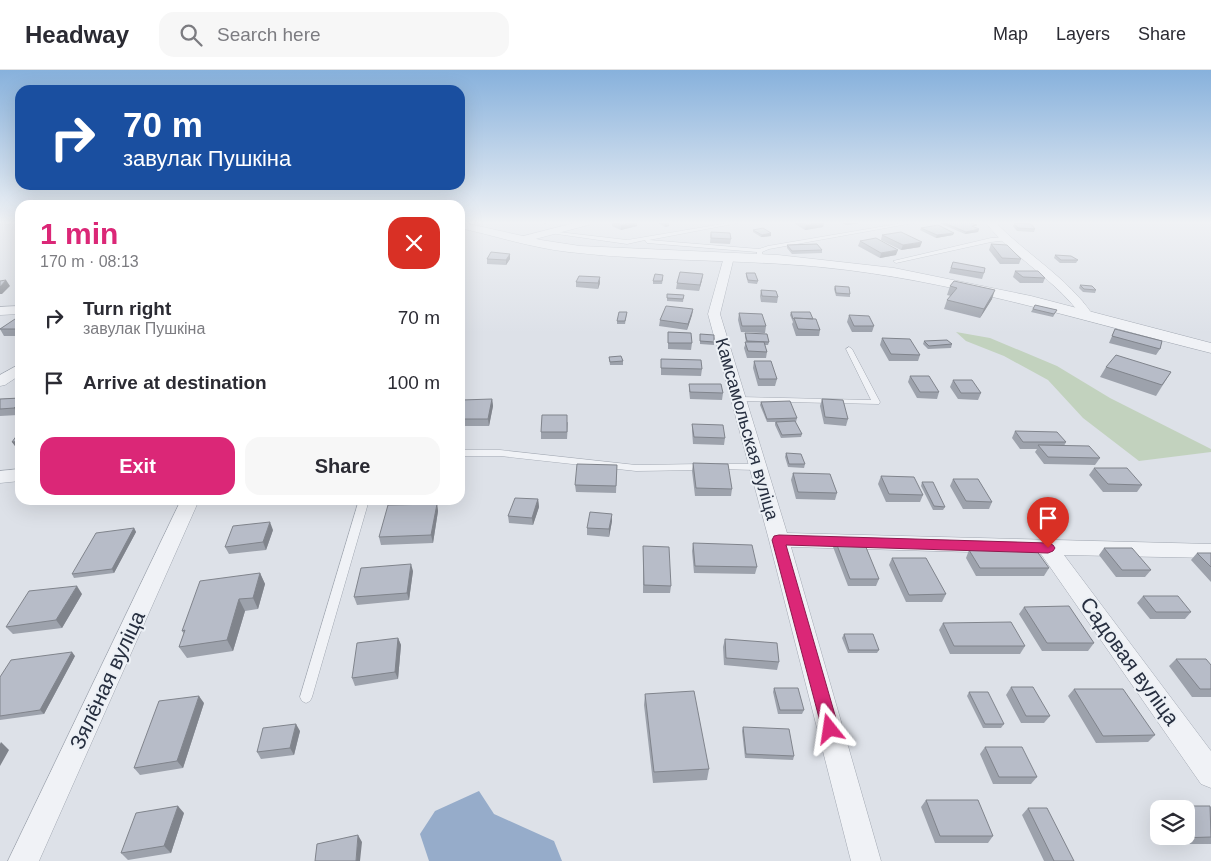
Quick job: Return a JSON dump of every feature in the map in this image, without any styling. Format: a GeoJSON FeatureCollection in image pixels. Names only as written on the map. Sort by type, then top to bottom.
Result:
{"type":"FeatureCollection","features":[{"type":"Feature","properties":{"kind":"street","name":"Камсамольская вуліца"},"geometry":{"type":"LineString","coordinates":[[728,259],[714,314],[779,540],[866,861]]}},
{"type":"Feature","properties":{"kind":"street"},"geometry":{"type":"LineString","coordinates":[[795,259],[898,273],[964,285],[1211,348]]}},
{"type":"Feature","properties":{"kind":"street"},"geometry":{"type":"LineString","coordinates":[[1029,259],[1078,302],[1087,315]]}},
{"type":"Feature","properties":{"kind":"street"},"geometry":{"type":"LineString","coordinates":[[0,312],[15,310]]}},
{"type":"Feature","properties":{"kind":"street"},"geometry":{"type":"LineString","coordinates":[[0,382],[15,372]]}},
{"type":"Feature","properties":{"kind":"street"},"geometry":{"type":"LineString","coordinates":[[0,477],[15,476]]}},
{"type":"Feature","properties":{"kind":"street","name":"Зялёная вуліца"},"geometry":{"type":"LineString","coordinates":[[23,861],[188,505]]}},
{"type":"Feature","properties":{"kind":"street"},"geometry":{"type":"LineString","coordinates":[[779,540],[1211,551]]}},
{"type":"Feature","properties":{"kind":"street","name":"Садовая вуліца"},"geometry":{"type":"LineString","coordinates":[[1048,548],[1211,774]]}},
{"type":"Feature","properties":{"kind":"lane"},"geometry":{"type":"LineString","coordinates":[[896,261],[905,259]]}},
{"type":"Feature","properties":{"kind":"lane"},"geometry":{"type":"LineString","coordinates":[[738,399],[876,402],[849,349]]}},
{"type":"Feature","properties":{"kind":"lane"},"geometry":{"type":"LineString","coordinates":[[465,453],[500,453],[636,468],[758,467]]}},
{"type":"Feature","properties":{"kind":"lane"},"geometry":{"type":"LineString","coordinates":[[306,697],[363,505]]}},
{"type":"Feature","properties":{"kind":"green space"},"geometry":{"type":"Polygon","coordinates":[[[956,332],[990,338],[1057,366],[1110,398],[1211,449],[1211,452],[1139,461],[1083,418],[1048,380],[1004,356],[966,341],[956,332]]]}},
{"type":"Feature","properties":{"kind":"water"},"geometry":{"type":"Polygon","coordinates":[[[479,791],[494,814],[554,841],[562,861],[429,861],[420,834],[435,811],[479,791]]]}},
{"type":"Feature","properties":{"kind":"building"},"geometry":{"type":"Polygon","coordinates":[[[1060,259],[1078,260],[1061,260],[1060,259]]]}},
{"type":"Feature","properties":{"kind":"building"},"geometry":{"type":"Polygon","coordinates":[[[953,262],[985,268],[984,273],[951,268],[953,262]]]}},
{"type":"Feature","properties":{"kind":"building"},"geometry":{"type":"Polygon","coordinates":[[[1015,271],[1038,271],[1045,278],[1023,277],[1015,271]]]}},
{"type":"Feature","properties":{"kind":"building"},"geometry":{"type":"Polygon","coordinates":[[[680,272],[703,274],[700,285],[677,283],[680,272]]]}},
{"type":"Feature","properties":{"kind":"building"},"geometry":{"type":"Polygon","coordinates":[[[746,273],[755,273],[758,281],[748,280],[746,273]]]}},
{"type":"Feature","properties":{"kind":"building"},"geometry":{"type":"Polygon","coordinates":[[[655,274],[663,275],[662,281],[653,281],[655,274]]]}},
{"type":"Feature","properties":{"kind":"building"},"geometry":{"type":"Polygon","coordinates":[[[579,276],[600,277],[598,283],[576,282],[579,276]]]}},
{"type":"Feature","properties":{"kind":"building"},"geometry":{"type":"Polygon","coordinates":[[[6,280],[0,287],[0,281],[6,280]]]}},
{"type":"Feature","properties":{"kind":"building"},"geometry":{"type":"Polygon","coordinates":[[[954,281],[995,290],[984,309],[947,300],[957,288],[950,286],[954,281]]]}},
{"type":"Feature","properties":{"kind":"building"},"geometry":{"type":"Polygon","coordinates":[[[1080,285],[1092,286],[1096,290],[1084,289],[1080,285]]]}},
{"type":"Feature","properties":{"kind":"building"},"geometry":{"type":"Polygon","coordinates":[[[835,286],[849,287],[850,294],[836,293],[835,286]]]}},
{"type":"Feature","properties":{"kind":"building"},"geometry":{"type":"Polygon","coordinates":[[[761,290],[776,291],[778,297],[762,296],[761,290]]]}},
{"type":"Feature","properties":{"kind":"building"},"geometry":{"type":"Polygon","coordinates":[[[667,294],[684,295],[683,299],[667,298],[667,294]]]}},
{"type":"Feature","properties":{"kind":"building"},"geometry":{"type":"Polygon","coordinates":[[[1035,305],[1057,310],[1054,314],[1033,309],[1035,305]]]}},
{"type":"Feature","properties":{"kind":"building"},"geometry":{"type":"Polygon","coordinates":[[[666,306],[693,309],[688,324],[660,320],[666,306]]]}},
{"type":"Feature","properties":{"kind":"building"},"geometry":{"type":"Polygon","coordinates":[[[619,312],[627,312],[625,321],[617,321],[619,312]]]}},
{"type":"Feature","properties":{"kind":"building"},"geometry":{"type":"Polygon","coordinates":[[[791,312],[810,312],[813,319],[793,319],[791,312]]]}},
{"type":"Feature","properties":{"kind":"building"},"geometry":{"type":"Polygon","coordinates":[[[739,313],[762,314],[766,326],[742,326],[739,313]]]}},
{"type":"Feature","properties":{"kind":"building"},"geometry":{"type":"Polygon","coordinates":[[[849,315],[869,316],[874,326],[854,326],[849,315]]]}},
{"type":"Feature","properties":{"kind":"building"},"geometry":{"type":"Polygon","coordinates":[[[794,318],[816,319],[820,330],[798,329],[794,318]]]}},
{"type":"Feature","properties":{"kind":"building"},"geometry":{"type":"Polygon","coordinates":[[[15,319],[15,329],[0,329],[15,319]]]}},
{"type":"Feature","properties":{"kind":"building"},"geometry":{"type":"Polygon","coordinates":[[[1115,329],[1162,341],[1160,349],[1112,336],[1115,329]]]}},
{"type":"Feature","properties":{"kind":"building"},"geometry":{"type":"Polygon","coordinates":[[[668,332],[691,333],[692,343],[668,343],[668,332]]]}},
{"type":"Feature","properties":{"kind":"building"},"geometry":{"type":"Polygon","coordinates":[[[745,333],[767,334],[769,342],[747,341],[745,333]]]}},
{"type":"Feature","properties":{"kind":"building"},"geometry":{"type":"Polygon","coordinates":[[[700,334],[714,335],[714,342],[700,341],[700,334]]]}},
{"type":"Feature","properties":{"kind":"building"},"geometry":{"type":"Polygon","coordinates":[[[882,338],[910,339],[920,355],[891,354],[882,338]]]}},
{"type":"Feature","properties":{"kind":"building"},"geometry":{"type":"Polygon","coordinates":[[[947,340],[952,344],[929,346],[924,341],[947,340]]]}},
{"type":"Feature","properties":{"kind":"building"},"geometry":{"type":"Polygon","coordinates":[[[745,342],[764,342],[767,352],[748,351],[745,342]]]}},
{"type":"Feature","properties":{"kind":"building"},"geometry":{"type":"Polygon","coordinates":[[[1116,355],[1171,372],[1162,385],[1106,367],[1116,355]]]}},
{"type":"Feature","properties":{"kind":"building"},"geometry":{"type":"Polygon","coordinates":[[[621,356],[623,361],[610,362],[609,357],[621,356]]]}},
{"type":"Feature","properties":{"kind":"building"},"geometry":{"type":"Polygon","coordinates":[[[661,359],[701,360],[702,369],[661,368],[661,359]]]}},
{"type":"Feature","properties":{"kind":"building"},"geometry":{"type":"Polygon","coordinates":[[[754,361],[771,361],[777,379],[759,379],[754,361]]]}},
{"type":"Feature","properties":{"kind":"building"},"geometry":{"type":"Polygon","coordinates":[[[910,376],[929,376],[939,392],[920,392],[910,376]]]}},
{"type":"Feature","properties":{"kind":"building"},"geometry":{"type":"Polygon","coordinates":[[[953,380],[972,380],[981,393],[961,393],[953,380]]]}},
{"type":"Feature","properties":{"kind":"building"},"geometry":{"type":"Polygon","coordinates":[[[689,384],[721,384],[723,393],[690,392],[689,384]]]}},
{"type":"Feature","properties":{"kind":"building"},"geometry":{"type":"Polygon","coordinates":[[[15,398],[15,407],[0,409],[0,399],[15,398]]]}},
{"type":"Feature","properties":{"kind":"building"},"geometry":{"type":"Polygon","coordinates":[[[492,399],[488,419],[465,419],[465,400],[492,399]]]}},
{"type":"Feature","properties":{"kind":"building"},"geometry":{"type":"Polygon","coordinates":[[[822,399],[843,400],[848,419],[825,417],[822,399]]]}},
{"type":"Feature","properties":{"kind":"building"},"geometry":{"type":"Polygon","coordinates":[[[790,401],[797,418],[767,419],[761,402],[790,401]]]}},
{"type":"Feature","properties":{"kind":"building"},"geometry":{"type":"Polygon","coordinates":[[[542,415],[567,415],[567,432],[541,432],[542,415]]]}},
{"type":"Feature","properties":{"kind":"building"},"geometry":{"type":"Polygon","coordinates":[[[795,421],[802,434],[782,435],[776,422],[795,421]]]}},
{"type":"Feature","properties":{"kind":"building"},"geometry":{"type":"Polygon","coordinates":[[[692,424],[723,425],[725,438],[694,437],[692,424]]]}},
{"type":"Feature","properties":{"kind":"building"},"geometry":{"type":"Polygon","coordinates":[[[1015,431],[1057,432],[1066,442],[1023,442],[1015,431]]]}},
{"type":"Feature","properties":{"kind":"building"},"geometry":{"type":"Polygon","coordinates":[[[1038,445],[1089,446],[1100,458],[1048,457],[1038,445]]]}},
{"type":"Feature","properties":{"kind":"building"},"geometry":{"type":"Polygon","coordinates":[[[786,453],[801,454],[805,464],[789,464],[786,453]]]}},
{"type":"Feature","properties":{"kind":"building"},"geometry":{"type":"Polygon","coordinates":[[[693,463],[728,464],[732,489],[696,488],[693,463]]]}},
{"type":"Feature","properties":{"kind":"building"},"geometry":{"type":"Polygon","coordinates":[[[577,464],[617,465],[616,486],[575,485],[577,464]]]}},
{"type":"Feature","properties":{"kind":"building"},"geometry":{"type":"Polygon","coordinates":[[[1094,468],[1127,468],[1142,485],[1108,484],[1094,468]]]}},
{"type":"Feature","properties":{"kind":"building"},"geometry":{"type":"Polygon","coordinates":[[[793,473],[830,474],[837,493],[798,492],[793,473]]]}},
{"type":"Feature","properties":{"kind":"building"},"geometry":{"type":"Polygon","coordinates":[[[881,476],[914,477],[923,495],[889,494],[881,476]]]}},
{"type":"Feature","properties":{"kind":"building"},"geometry":{"type":"Polygon","coordinates":[[[953,479],[978,479],[992,502],[966,501],[953,479]]]}},
{"type":"Feature","properties":{"kind":"building"},"geometry":{"type":"Polygon","coordinates":[[[922,482],[933,482],[945,507],[934,506],[922,482]]]}},
{"type":"Feature","properties":{"kind":"building"},"geometry":{"type":"Polygon","coordinates":[[[515,498],[538,499],[532,518],[508,516],[515,498]]]}},
{"type":"Feature","properties":{"kind":"building"},"geometry":{"type":"Polygon","coordinates":[[[388,505],[437,505],[431,535],[379,537],[388,505]]]}},
{"type":"Feature","properties":{"kind":"building"},"geometry":{"type":"Polygon","coordinates":[[[590,512],[612,514],[609,529],[587,528],[590,512]]]}},
{"type":"Feature","properties":{"kind":"building"},"geometry":{"type":"Polygon","coordinates":[[[270,522],[263,542],[225,547],[233,526],[270,522]]]}},
{"type":"Feature","properties":{"kind":"building"},"geometry":{"type":"Polygon","coordinates":[[[134,528],[112,569],[72,574],[96,533],[134,528]]]}},
{"type":"Feature","properties":{"kind":"building"},"geometry":{"type":"Polygon","coordinates":[[[835,540],[863,540],[879,579],[850,579],[835,540]]]}},
{"type":"Feature","properties":{"kind":"building"},"geometry":{"type":"Polygon","coordinates":[[[693,543],[752,545],[757,567],[695,566],[693,543]]]}},
{"type":"Feature","properties":{"kind":"building"},"geometry":{"type":"Polygon","coordinates":[[[643,546],[669,547],[671,586],[644,585],[643,546]]]}},
{"type":"Feature","properties":{"kind":"building"},"geometry":{"type":"Polygon","coordinates":[[[1104,548],[1132,548],[1151,570],[1122,570],[1104,548]]]}},
{"type":"Feature","properties":{"kind":"building"},"geometry":{"type":"Polygon","coordinates":[[[969,550],[1036,550],[1049,568],[980,568],[969,550]]]}},
{"type":"Feature","properties":{"kind":"building"},"geometry":{"type":"Polygon","coordinates":[[[1197,553],[1211,553],[1211,567],[1197,553]]]}},
{"type":"Feature","properties":{"kind":"building"},"geometry":{"type":"Polygon","coordinates":[[[892,558],[926,558],[946,594],[909,595],[892,558]]]}},
{"type":"Feature","properties":{"kind":"building"},"geometry":{"type":"Polygon","coordinates":[[[411,564],[407,593],[354,597],[361,568],[411,564]]]}},
{"type":"Feature","properties":{"kind":"building"},"geometry":{"type":"Polygon","coordinates":[[[260,573],[253,598],[239,599],[227,640],[179,647],[185,630],[182,631],[200,581],[260,573]]]}},
{"type":"Feature","properties":{"kind":"building"},"geometry":{"type":"Polygon","coordinates":[[[77,586],[56,620],[6,627],[29,591],[77,586]]]}},
{"type":"Feature","properties":{"kind":"building"},"geometry":{"type":"Polygon","coordinates":[[[1143,596],[1178,596],[1191,612],[1156,612],[1143,596]]]}},
{"type":"Feature","properties":{"kind":"building"},"geometry":{"type":"Polygon","coordinates":[[[1069,606],[1094,643],[1047,643],[1024,607],[1069,606]]]}},
{"type":"Feature","properties":{"kind":"building"},"geometry":{"type":"Polygon","coordinates":[[[1011,622],[1025,646],[954,646],[943,623],[1011,622]]]}},
{"type":"Feature","properties":{"kind":"building"},"geometry":{"type":"Polygon","coordinates":[[[844,634],[873,634],[879,650],[849,650],[844,634]]]}},
{"type":"Feature","properties":{"kind":"building"},"geometry":{"type":"Polygon","coordinates":[[[398,638],[395,672],[352,678],[357,643],[398,638]]]}},
{"type":"Feature","properties":{"kind":"building"},"geometry":{"type":"Polygon","coordinates":[[[725,639],[777,643],[779,662],[726,658],[725,639]]]}},
{"type":"Feature","properties":{"kind":"building"},"geometry":{"type":"Polygon","coordinates":[[[72,652],[40,710],[0,716],[0,677],[11,660],[72,652]]]}},
{"type":"Feature","properties":{"kind":"building"},"geometry":{"type":"Polygon","coordinates":[[[1176,659],[1206,659],[1211,665],[1211,689],[1200,689],[1176,659]]]}},
{"type":"Feature","properties":{"kind":"building"},"geometry":{"type":"Polygon","coordinates":[[[1011,687],[1033,687],[1050,716],[1026,716],[1011,687]]]}},
{"type":"Feature","properties":{"kind":"building"},"geometry":{"type":"Polygon","coordinates":[[[774,688],[798,688],[804,710],[780,710],[774,688]]]}},
{"type":"Feature","properties":{"kind":"building"},"geometry":{"type":"Polygon","coordinates":[[[1074,689],[1123,689],[1155,735],[1103,736],[1074,689]]]}},
{"type":"Feature","properties":{"kind":"building"},"geometry":{"type":"Polygon","coordinates":[[[694,691],[709,769],[654,772],[645,694],[694,691]]]}},
{"type":"Feature","properties":{"kind":"building"},"geometry":{"type":"Polygon","coordinates":[[[969,692],[988,692],[1004,724],[985,724],[969,692]]]}},
{"type":"Feature","properties":{"kind":"building"},"geometry":{"type":"Polygon","coordinates":[[[199,696],[177,761],[134,768],[159,701],[199,696]]]}},
{"type":"Feature","properties":{"kind":"building"},"geometry":{"type":"Polygon","coordinates":[[[296,724],[290,748],[257,752],[263,728],[296,724]]]}},
{"type":"Feature","properties":{"kind":"building"},"geometry":{"type":"Polygon","coordinates":[[[743,727],[789,729],[794,756],[746,754],[743,727]]]}},
{"type":"Feature","properties":{"kind":"building"},"geometry":{"type":"Polygon","coordinates":[[[985,747],[1022,747],[1037,777],[999,777],[985,747]]]}},
{"type":"Feature","properties":{"kind":"building"},"geometry":{"type":"Polygon","coordinates":[[[926,800],[978,800],[993,836],[940,836],[926,800]]]}},
{"type":"Feature","properties":{"kind":"building"},"geometry":{"type":"Polygon","coordinates":[[[178,806],[164,846],[121,853],[136,813],[178,806]]]}},
{"type":"Feature","properties":{"kind":"building"},"geometry":{"type":"Polygon","coordinates":[[[1195,806],[1210,806],[1211,837],[1195,837],[1195,806]]]}},
{"type":"Feature","properties":{"kind":"building"},"geometry":{"type":"Polygon","coordinates":[[[1028,808],[1047,808],[1074,861],[1054,861],[1028,808]]]}},
{"type":"Feature","properties":{"kind":"building"},"geometry":{"type":"Polygon","coordinates":[[[358,835],[356,861],[315,861],[317,844],[358,835]]]}},
{"type":"Feature","properties":{"kind":"route"},"geometry":{"type":"LineString","coordinates":[[830,729],[779,540],[1048,548]]}}]}
